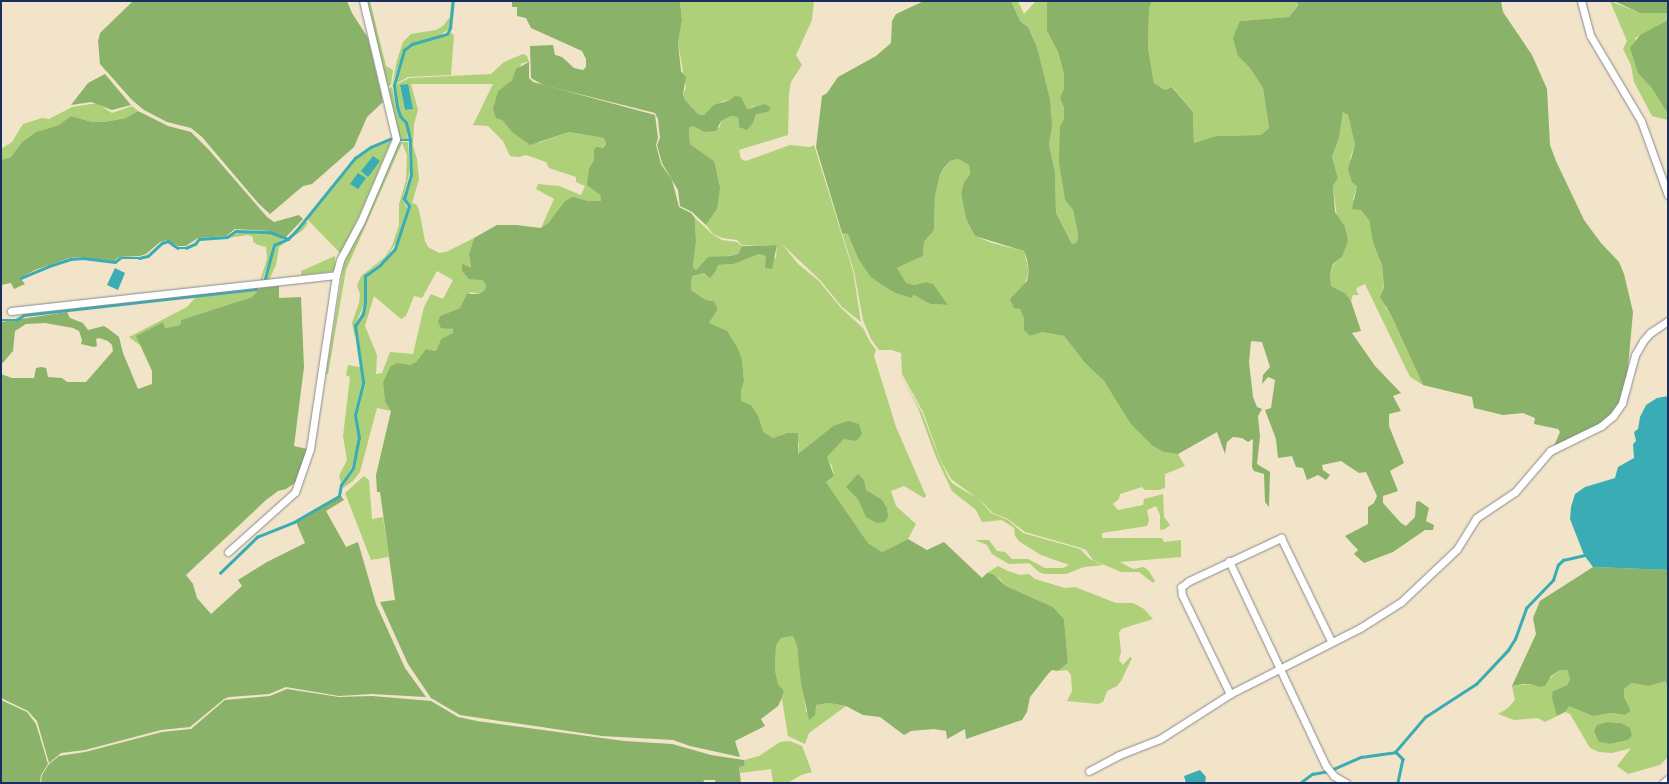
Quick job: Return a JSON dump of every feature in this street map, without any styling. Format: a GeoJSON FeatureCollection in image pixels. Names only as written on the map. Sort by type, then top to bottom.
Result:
{"type":"FeatureCollection","features":[{"type":"Feature","properties":{"kind":"street"},"geometry":{"type":"LineString","coordinates":[[228,552],[295,492],[310,449],[336,275],[340,260],[361,221],[396,139],[363,1]]}},
{"type":"Feature","properties":{"kind":"street"},"geometry":{"type":"LineString","coordinates":[[1581,1],[1590,35],[1641,122],[1668,195]]}},
{"type":"Feature","properties":{"kind":"street"},"geometry":{"type":"LineString","coordinates":[[11,312],[336,275]]}},
{"type":"Feature","properties":{"kind":"street"},"geometry":{"type":"LineString","coordinates":[[1089,771],[1119,755],[1160,739],[1230,694],[1278,667],[1360,628],[1401,602],[1457,549],[1476,518],[1515,492],[1550,451],[1608,421],[1622,402],[1636,355],[1643,341],[1650,333],[1668,321]]}},
{"type":"Feature","properties":{"kind":"street"},"geometry":{"type":"LineString","coordinates":[[1230,694],[1182,595],[1181,587],[1229,561],[1281,538],[1331,641]]}},
{"type":"Feature","properties":{"kind":"street"},"geometry":{"type":"LineString","coordinates":[[1229,561],[1326,766],[1334,776],[1346,783]]}},
{"type":"Feature","properties":{"kind":"street"},"geometry":{"type":"LineString","coordinates":[[1663,783],[1668,779]]}},
{"type":"Feature","properties":{"kind":"green space"},"geometry":{"type":"Polygon","coordinates":[[[133,1],[347,1],[352,13],[368,38],[383,102],[367,117],[354,147],[312,184],[303,186],[270,214],[259,204],[202,137],[191,128],[167,122],[144,110],[132,100],[100,64],[98,41],[100,33],[133,1]]]}},
{"type":"Feature","properties":{"kind":"green space"},"geometry":{"type":"Polygon","coordinates":[[[365,1],[370,1],[386,66],[393,70],[391,85],[384,88],[365,1]]]}},
{"type":"Feature","properties":{"kind":"green space"},"geometry":{"type":"Polygon","coordinates":[[[451,1],[452,13],[449,29],[439,36],[411,44],[404,49],[392,85],[403,42],[411,34],[436,30],[443,26],[450,17],[451,1]]]}},
{"type":"Feature","properties":{"kind":"green space"},"geometry":{"type":"Polygon","coordinates":[[[512,1],[680,1],[682,20],[678,43],[681,71],[686,77],[683,94],[685,100],[698,114],[704,115],[714,105],[730,100],[735,96],[741,97],[747,109],[765,104],[771,108],[768,112],[756,114],[753,123],[747,130],[739,127],[738,117],[731,116],[721,121],[716,131],[704,132],[693,126],[689,128],[690,144],[714,161],[720,188],[717,209],[706,225],[692,212],[680,206],[678,190],[662,163],[657,145],[660,138],[658,119],[655,113],[543,85],[531,78],[530,46],[553,45],[555,55],[562,57],[574,68],[583,70],[586,67],[586,59],[582,51],[531,28],[526,18],[517,16],[517,7],[512,7],[512,1]]]}},
{"type":"Feature","properties":{"kind":"green space"},"geometry":{"type":"Polygon","coordinates":[[[680,1],[814,1],[812,20],[796,55],[802,65],[791,82],[788,135],[739,150],[741,159],[746,161],[790,145],[810,147],[814,145],[853,271],[861,322],[842,307],[820,280],[783,245],[742,245],[737,240],[722,238],[713,234],[706,225],[717,209],[714,161],[690,144],[689,128],[693,126],[704,132],[720,127],[721,121],[731,116],[738,117],[739,127],[753,123],[756,114],[759,112],[766,113],[754,106],[747,109],[730,100],[723,101],[704,115],[698,114],[685,100],[683,94],[686,88],[678,43],[682,20],[680,1]]]}},
{"type":"Feature","properties":{"kind":"green space"},"geometry":{"type":"Polygon","coordinates":[[[924,1],[1011,1],[1020,21],[1028,27],[1037,47],[1050,100],[1052,126],[1049,144],[1055,172],[1056,213],[1072,244],[1077,242],[1078,234],[1073,210],[1065,200],[1059,163],[1060,126],[1064,119],[1064,108],[1060,98],[1064,89],[1064,74],[1058,52],[1047,31],[1047,1],[1152,1],[1149,9],[1148,48],[1154,83],[1165,90],[1172,87],[1193,112],[1194,143],[1216,136],[1261,135],[1269,128],[1263,88],[1250,68],[1238,56],[1233,38],[1240,21],[1289,17],[1298,5],[1297,1],[1501,1],[1503,12],[1532,55],[1547,89],[1550,145],[1556,161],[1584,220],[1601,243],[1619,262],[1624,274],[1633,312],[1627,378],[1618,406],[1602,423],[1554,446],[1560,432],[1558,429],[1534,424],[1535,418],[1523,413],[1503,415],[1474,408],[1472,397],[1423,385],[1391,315],[1380,297],[1384,288],[1382,265],[1373,243],[1369,220],[1361,210],[1352,209],[1357,186],[1352,182],[1348,169],[1355,145],[1348,115],[1343,112],[1339,138],[1332,157],[1338,178],[1333,186],[1335,212],[1345,227],[1348,241],[1342,257],[1333,264],[1330,274],[1331,286],[1345,293],[1351,301],[1361,331],[1352,333],[1375,366],[1401,393],[1393,396],[1401,411],[1389,414],[1389,426],[1404,463],[1390,471],[1398,491],[1383,496],[1383,503],[1406,526],[1415,517],[1416,502],[1419,501],[1429,508],[1426,521],[1434,525],[1433,530],[1425,530],[1393,552],[1364,563],[1354,554],[1358,550],[1345,536],[1368,524],[1368,507],[1374,503],[1377,496],[1366,472],[1359,473],[1341,461],[1322,465],[1323,470],[1330,475],[1326,480],[1318,475],[1307,480],[1303,468],[1296,467],[1292,456],[1278,458],[1276,439],[1265,410],[1271,408],[1275,380],[1268,377],[1262,384],[1263,375],[1270,367],[1262,342],[1251,341],[1249,362],[1253,397],[1257,407],[1262,409],[1258,416],[1260,437],[1257,464],[1270,472],[1269,507],[1265,502],[1264,474],[1254,471],[1252,467],[1253,439],[1248,442],[1242,438],[1233,437],[1227,442],[1225,454],[1217,432],[1178,454],[1164,452],[1153,446],[1131,424],[1104,381],[1085,363],[1064,336],[1042,332],[1030,336],[1024,330],[1024,319],[1020,309],[1014,308],[1010,299],[1027,281],[1029,272],[1027,259],[1024,251],[975,236],[966,219],[961,193],[964,182],[970,174],[969,165],[958,159],[950,161],[944,168],[940,174],[935,196],[934,230],[924,242],[923,256],[897,268],[906,283],[914,285],[926,282],[933,284],[948,305],[930,304],[914,295],[911,298],[895,293],[882,285],[871,277],[859,260],[848,234],[842,233],[816,147],[822,96],[827,93],[838,77],[876,56],[891,43],[892,21],[896,14],[924,1]]]}},
{"type":"Feature","properties":{"kind":"green space"},"geometry":{"type":"Polygon","coordinates":[[[1011,1],[1018,1],[1024,14],[1036,1],[1047,1],[1047,31],[1058,52],[1064,74],[1064,90],[1060,98],[1064,108],[1064,119],[1060,126],[1061,175],[1065,200],[1073,210],[1078,234],[1077,242],[1072,244],[1056,213],[1055,172],[1049,144],[1051,111],[1037,47],[1028,27],[1020,21],[1011,1]]]}},
{"type":"Feature","properties":{"kind":"green space"},"geometry":{"type":"Polygon","coordinates":[[[1152,1],[1297,1],[1298,4],[1289,17],[1240,21],[1238,56],[1250,68],[1263,88],[1269,128],[1261,135],[1216,136],[1194,143],[1193,112],[1173,87],[1165,90],[1154,83],[1148,48],[1149,9],[1152,1]]]}},
{"type":"Feature","properties":{"kind":"green space"},"geometry":{"type":"Polygon","coordinates":[[[1610,1],[1640,13],[1668,13],[1668,20],[1635,38],[1651,87],[1668,114],[1668,120],[1652,116],[1634,82],[1631,65],[1623,49],[1627,41],[1610,1]]]}},
{"type":"Feature","properties":{"kind":"green space"},"geometry":{"type":"Polygon","coordinates":[[[1614,1],[1668,1],[1668,13],[1640,13],[1614,1]]]}},
{"type":"Feature","properties":{"kind":"green space"},"geometry":{"type":"Polygon","coordinates":[[[1668,20],[1668,114],[1651,87],[1638,73],[1630,48],[1640,35],[1668,20]]]}},
{"type":"Feature","properties":{"kind":"green space"},"geometry":{"type":"Polygon","coordinates":[[[450,32],[454,35],[451,75],[408,77],[395,84],[405,51],[412,45],[445,36],[450,32]]]}},
{"type":"Feature","properties":{"kind":"green space"},"geometry":{"type":"Polygon","coordinates":[[[523,54],[527,56],[529,62],[522,63],[512,80],[498,91],[502,120],[512,132],[538,143],[569,132],[604,138],[606,144],[595,156],[593,164],[595,190],[600,195],[601,201],[580,199],[565,201],[548,223],[541,228],[554,199],[536,189],[538,184],[559,186],[581,195],[585,186],[576,182],[576,177],[549,168],[546,162],[526,155],[519,157],[510,156],[503,141],[488,126],[473,125],[493,84],[411,84],[418,110],[414,124],[413,146],[417,159],[419,179],[412,203],[416,204],[419,210],[425,241],[428,247],[439,253],[446,252],[474,238],[469,254],[471,268],[486,285],[485,290],[479,294],[471,292],[460,308],[440,316],[453,330],[453,334],[441,339],[436,351],[426,349],[416,362],[410,365],[397,364],[383,383],[385,402],[391,411],[377,408],[360,472],[353,481],[343,488],[342,484],[353,468],[360,438],[355,414],[364,382],[356,326],[366,303],[365,276],[380,265],[395,249],[409,206],[405,199],[410,183],[411,148],[407,123],[401,116],[398,107],[395,85],[409,78],[491,74],[504,62],[523,54]],[[407,84],[400,86],[405,110],[413,109],[407,84]],[[437,271],[422,298],[414,296],[406,316],[401,319],[374,296],[365,326],[377,355],[376,374],[382,373],[390,352],[413,354],[424,307],[431,294],[443,299],[453,280],[437,271]]]}},
{"type":"Feature","properties":{"kind":"green space"},"geometry":{"type":"Polygon","coordinates":[[[529,62],[529,78],[533,82],[655,115],[658,138],[656,145],[661,164],[672,180],[679,207],[691,213],[695,218],[696,241],[693,267],[696,270],[708,257],[738,254],[742,246],[777,245],[772,269],[765,268],[766,256],[759,254],[734,264],[718,265],[710,278],[704,273],[692,276],[691,290],[706,300],[714,301],[718,309],[709,323],[727,331],[737,347],[742,359],[744,381],[741,401],[751,405],[759,418],[763,432],[773,438],[787,433],[798,433],[798,454],[833,426],[848,421],[859,424],[862,434],[856,441],[844,439],[827,457],[834,476],[826,482],[868,543],[882,552],[908,539],[927,550],[944,542],[982,578],[987,573],[993,574],[1006,586],[1053,607],[1064,619],[1068,663],[1058,671],[1052,670],[1048,674],[1030,697],[1027,712],[1022,720],[966,739],[965,729],[947,739],[946,731],[934,729],[911,731],[904,735],[880,717],[863,715],[846,706],[829,703],[816,705],[815,715],[809,720],[801,683],[797,646],[793,636],[781,638],[776,646],[775,670],[778,684],[784,691],[782,698],[778,706],[761,719],[765,726],[735,741],[740,757],[690,746],[673,740],[602,736],[460,715],[431,698],[408,664],[380,602],[395,600],[380,492],[377,492],[376,475],[391,411],[385,402],[383,383],[390,367],[397,363],[410,365],[416,362],[426,349],[436,351],[441,339],[453,333],[453,329],[441,328],[438,322],[440,316],[460,308],[467,294],[479,294],[485,290],[486,285],[482,280],[469,279],[462,271],[462,264],[471,268],[469,254],[474,238],[497,225],[541,228],[548,223],[565,201],[573,197],[588,201],[601,201],[600,195],[587,185],[589,169],[594,160],[594,150],[596,147],[603,148],[606,144],[604,138],[569,132],[530,145],[512,132],[502,120],[496,118],[493,109],[498,91],[512,80],[516,69],[529,62]]]}},
{"type":"Feature","properties":{"kind":"green space"},"geometry":{"type":"Polygon","coordinates":[[[105,74],[131,105],[112,110],[91,102],[71,105],[88,83],[105,74]]]}},
{"type":"Feature","properties":{"kind":"green space"},"geometry":{"type":"Polygon","coordinates":[[[392,87],[396,108],[406,125],[408,139],[397,139],[385,90],[392,87]]]}},
{"type":"Feature","properties":{"kind":"green space"},"geometry":{"type":"Polygon","coordinates":[[[98,104],[112,113],[132,106],[138,111],[126,118],[104,122],[92,122],[71,116],[59,125],[36,132],[22,142],[11,157],[1,160],[1,149],[12,142],[23,124],[42,118],[49,119],[72,107],[98,104]]]}},
{"type":"Feature","properties":{"kind":"green space"},"geometry":{"type":"Polygon","coordinates":[[[138,111],[168,126],[191,132],[267,217],[274,222],[299,215],[303,219],[286,237],[270,231],[235,229],[226,236],[198,238],[186,246],[178,246],[167,240],[160,242],[146,254],[140,256],[119,257],[114,261],[80,257],[69,258],[35,270],[20,278],[25,284],[14,289],[11,283],[1,285],[1,160],[11,157],[22,142],[36,132],[59,125],[71,116],[92,122],[104,122],[126,118],[138,111]]]}},
{"type":"Feature","properties":{"kind":"green space"},"geometry":{"type":"Polygon","coordinates":[[[1343,112],[1348,115],[1355,145],[1350,158],[1357,186],[1353,199],[1369,220],[1373,243],[1382,265],[1385,307],[1391,315],[1423,385],[1410,377],[1365,284],[1358,287],[1356,290],[1359,295],[1353,295],[1351,301],[1345,293],[1331,286],[1330,274],[1334,264],[1342,257],[1333,186],[1338,178],[1332,157],[1339,138],[1343,112]]]}},
{"type":"Feature","properties":{"kind":"green space"},"geometry":{"type":"Polygon","coordinates":[[[391,141],[341,254],[307,219],[356,159],[372,148],[391,141]]]}},
{"type":"Feature","properties":{"kind":"green space"},"geometry":{"type":"Polygon","coordinates":[[[398,142],[408,142],[410,170],[403,199],[407,208],[397,241],[386,258],[364,276],[364,304],[355,326],[355,338],[352,323],[359,303],[360,294],[357,286],[361,276],[385,257],[392,246],[399,225],[399,204],[406,180],[407,155],[402,143],[346,270],[328,374],[326,374],[344,263],[398,142]]]}},
{"type":"Feature","properties":{"kind":"green space"},"geometry":{"type":"Polygon","coordinates":[[[958,159],[969,165],[970,174],[964,182],[961,193],[966,219],[975,236],[992,243],[1024,251],[1029,272],[1024,286],[1016,293],[1014,308],[1020,308],[1030,336],[1042,332],[1064,336],[1085,363],[1104,381],[1119,404],[1164,452],[1178,454],[1185,466],[1165,474],[1165,488],[1145,490],[1142,487],[1120,494],[1119,499],[1113,504],[1118,510],[1143,505],[1144,499],[1163,494],[1164,517],[1170,525],[1160,530],[1160,515],[1156,506],[1147,510],[1149,520],[1147,526],[1102,533],[1102,538],[1162,538],[1164,542],[1181,540],[1181,557],[1120,562],[1133,569],[1144,567],[1155,581],[1153,583],[1139,572],[1121,572],[1093,560],[1086,550],[1081,548],[1025,532],[1008,519],[993,513],[978,498],[991,513],[1008,520],[1023,533],[1080,549],[1090,559],[1103,565],[1084,567],[1066,574],[1044,574],[1029,563],[1009,564],[992,554],[987,545],[975,540],[989,540],[997,551],[1005,552],[1012,559],[1028,559],[1045,568],[1063,568],[1069,565],[1041,555],[1020,542],[1015,536],[1014,528],[1002,520],[982,522],[976,510],[952,491],[936,457],[918,408],[901,376],[922,413],[941,462],[949,479],[953,484],[977,498],[951,479],[941,461],[923,412],[902,374],[901,353],[892,350],[879,350],[871,339],[863,320],[854,271],[842,233],[848,234],[882,285],[895,293],[911,298],[914,295],[930,304],[947,305],[926,282],[914,285],[905,283],[897,268],[923,256],[924,242],[934,230],[935,196],[940,174],[950,161],[958,159]]]}},
{"type":"Feature","properties":{"kind":"green space"},"geometry":{"type":"Polygon","coordinates":[[[695,218],[712,234],[722,240],[737,242],[742,246],[738,254],[718,258],[708,257],[696,270],[693,267],[696,241],[695,218]]]}},
{"type":"Feature","properties":{"kind":"green space"},"geometry":{"type":"Polygon","coordinates":[[[305,220],[308,223],[303,230],[279,247],[276,265],[269,280],[265,281],[275,246],[288,240],[305,220]]]}},
{"type":"Feature","properties":{"kind":"green space"},"geometry":{"type":"Polygon","coordinates":[[[238,233],[271,233],[284,239],[272,246],[271,256],[262,281],[260,281],[267,259],[266,247],[253,242],[253,237],[248,235],[228,238],[238,233]]]}},
{"type":"Feature","properties":{"kind":"green space"},"geometry":{"type":"Polygon","coordinates":[[[777,245],[783,245],[798,264],[819,281],[841,308],[863,328],[876,350],[874,356],[896,427],[926,496],[924,498],[904,486],[891,491],[896,506],[916,524],[908,539],[882,552],[868,543],[826,482],[834,476],[832,466],[826,458],[844,439],[833,426],[798,454],[799,444],[787,433],[773,438],[762,432],[759,418],[741,401],[744,381],[742,359],[709,323],[718,309],[714,301],[706,300],[691,290],[692,276],[704,273],[718,265],[734,264],[759,254],[776,258],[777,245]]]}},
{"type":"Feature","properties":{"kind":"green space"},"geometry":{"type":"Polygon","coordinates":[[[335,256],[335,269],[331,272],[301,275],[301,271],[335,256]]]}},
{"type":"Feature","properties":{"kind":"green space"},"geometry":{"type":"Polygon","coordinates":[[[279,286],[279,298],[301,297],[304,367],[294,446],[307,449],[296,482],[286,489],[278,491],[266,500],[186,575],[193,584],[197,598],[211,614],[242,586],[238,580],[267,562],[305,543],[296,522],[341,496],[344,500],[326,511],[346,547],[358,542],[376,604],[405,668],[426,697],[372,694],[339,696],[286,687],[269,694],[224,699],[190,727],[161,730],[85,750],[61,753],[49,763],[37,721],[28,711],[1,698],[1,374],[12,378],[34,378],[36,368],[41,367],[46,368],[48,377],[62,378],[67,382],[86,382],[113,351],[112,345],[108,341],[99,338],[96,339],[97,346],[94,347],[81,344],[82,340],[79,331],[73,328],[45,323],[26,324],[15,331],[13,351],[1,365],[1,322],[67,312],[70,318],[83,323],[88,330],[104,326],[119,337],[123,353],[138,389],[152,384],[152,371],[136,336],[163,322],[165,328],[180,325],[181,320],[252,297],[260,288],[279,286]]]}},
{"type":"Feature","properties":{"kind":"green space"},"geometry":{"type":"Polygon","coordinates":[[[258,290],[252,297],[181,320],[180,325],[165,328],[163,322],[137,336],[141,346],[129,337],[187,307],[197,296],[258,290]]]}},
{"type":"Feature","properties":{"kind":"green space"},"geometry":{"type":"Polygon","coordinates":[[[348,365],[360,367],[362,382],[354,415],[359,438],[352,467],[341,483],[339,476],[347,460],[343,436],[350,377],[346,375],[348,365]]]}},
{"type":"Feature","properties":{"kind":"green space"},"geometry":{"type":"Polygon","coordinates":[[[858,474],[864,480],[866,490],[882,500],[887,508],[888,517],[885,522],[877,523],[866,517],[858,499],[846,487],[858,474]]]}},
{"type":"Feature","properties":{"kind":"green space"},"geometry":{"type":"Polygon","coordinates":[[[364,476],[369,480],[372,519],[383,517],[389,557],[371,560],[345,493],[364,476]]]}},
{"type":"Feature","properties":{"kind":"green space"},"geometry":{"type":"Polygon","coordinates":[[[998,566],[1020,575],[1029,574],[1035,579],[1065,588],[1075,587],[1116,603],[1133,603],[1144,609],[1153,619],[1121,629],[1119,633],[1121,652],[1119,660],[1123,665],[1130,657],[1132,658],[1121,681],[1117,686],[1107,691],[1103,702],[1098,704],[1067,701],[1072,691],[1071,675],[1067,670],[1058,671],[1068,663],[1064,619],[1053,607],[1006,586],[1000,579],[987,573],[998,566]]]}},
{"type":"Feature","properties":{"kind":"green space"},"geometry":{"type":"Polygon","coordinates":[[[1593,567],[1668,570],[1668,686],[1665,681],[1648,686],[1632,683],[1624,689],[1624,696],[1631,711],[1625,715],[1611,713],[1593,716],[1569,706],[1565,712],[1557,716],[1552,698],[1553,691],[1567,685],[1570,679],[1567,670],[1560,670],[1551,676],[1545,686],[1539,687],[1524,684],[1512,686],[1536,634],[1533,618],[1540,601],[1593,567]]]}},
{"type":"Feature","properties":{"kind":"green space"},"geometry":{"type":"Polygon","coordinates":[[[793,636],[797,646],[806,712],[816,705],[829,703],[846,706],[809,733],[805,744],[788,736],[782,699],[784,691],[778,684],[775,670],[776,646],[781,638],[793,636]]]}},
{"type":"Feature","properties":{"kind":"green space"},"geometry":{"type":"Polygon","coordinates":[[[1560,670],[1567,670],[1570,679],[1567,685],[1553,691],[1557,716],[1545,722],[1538,718],[1514,720],[1498,714],[1508,708],[1515,700],[1512,686],[1531,684],[1539,687],[1560,670]]]}},
{"type":"Feature","properties":{"kind":"green space"},"geometry":{"type":"Polygon","coordinates":[[[1665,681],[1668,686],[1668,757],[1660,765],[1628,774],[1617,766],[1631,748],[1612,753],[1599,752],[1590,748],[1570,714],[1565,712],[1569,705],[1593,716],[1611,713],[1625,715],[1631,711],[1624,695],[1624,689],[1632,683],[1648,686],[1665,681]],[[1606,722],[1597,725],[1599,742],[1610,744],[1628,740],[1632,736],[1621,723],[1606,722]]]}},
{"type":"Feature","properties":{"kind":"green space"},"geometry":{"type":"Polygon","coordinates":[[[287,689],[339,697],[372,696],[431,701],[458,717],[477,721],[624,741],[672,744],[711,755],[744,760],[745,766],[739,767],[741,783],[716,783],[715,780],[704,780],[703,783],[41,783],[42,775],[49,764],[59,756],[85,752],[162,732],[191,729],[225,700],[270,696],[287,689]]]}},
{"type":"Feature","properties":{"kind":"green space"},"geometry":{"type":"Polygon","coordinates":[[[1,700],[27,712],[36,724],[48,764],[41,775],[40,783],[1,783],[1,700]]]}},
{"type":"Feature","properties":{"kind":"green space"},"geometry":{"type":"Polygon","coordinates":[[[1606,722],[1621,723],[1630,728],[1632,736],[1628,740],[1610,744],[1599,742],[1594,731],[1597,725],[1606,722]]]}},
{"type":"Feature","properties":{"kind":"green space"},"geometry":{"type":"Polygon","coordinates":[[[790,741],[802,746],[812,772],[801,775],[788,783],[773,783],[771,769],[740,773],[739,767],[745,766],[744,760],[759,756],[780,742],[790,741]]]}},
{"type":"Feature","properties":{"kind":"water"},"geometry":{"type":"Polygon","coordinates":[[[408,84],[413,109],[405,110],[400,85],[408,84]]]}},
{"type":"Feature","properties":{"kind":"water"},"geometry":{"type":"Polygon","coordinates":[[[373,156],[380,161],[368,177],[361,171],[373,156]]]}},
{"type":"Feature","properties":{"kind":"water"},"geometry":{"type":"Polygon","coordinates":[[[358,173],[366,178],[358,189],[350,184],[358,173]]]}},
{"type":"Feature","properties":{"kind":"water"},"geometry":{"type":"Polygon","coordinates":[[[115,268],[125,273],[118,290],[107,285],[115,268]]]}},
{"type":"Feature","properties":{"kind":"water"},"geometry":{"type":"Polygon","coordinates":[[[1668,396],[1668,570],[1593,567],[1584,555],[1570,519],[1575,494],[1585,487],[1615,478],[1618,467],[1634,458],[1633,444],[1636,441],[1634,432],[1638,429],[1640,417],[1646,405],[1657,398],[1668,396]]]}},
{"type":"Feature","properties":{"kind":"water"},"geometry":{"type":"Polygon","coordinates":[[[1200,770],[1206,777],[1205,783],[1186,783],[1184,776],[1200,770]]]}},
{"type":"Feature","properties":{"kind":"waterway"},"geometry":{"type":"LineString","coordinates":[[220,573],[257,537],[294,522],[339,496],[341,485],[353,468],[359,438],[355,415],[363,382],[355,326],[363,314],[365,276],[380,265],[395,249],[409,206],[404,199],[411,175],[410,140],[406,123],[400,116],[397,107],[394,85],[404,50],[412,44],[447,34],[450,28],[453,1]]}},
{"type":"Feature","properties":{"kind":"waterway"},"geometry":{"type":"LineString","coordinates":[[264,282],[274,245],[288,239],[296,231],[355,158],[371,147],[390,139]]}},
{"type":"Feature","properties":{"kind":"waterway"},"geometry":{"type":"LineString","coordinates":[[398,140],[409,140]]}},
{"type":"Feature","properties":{"kind":"waterway"},"geometry":{"type":"LineString","coordinates":[[21,278],[71,259],[83,258],[115,262],[120,258],[139,258],[148,256],[162,243],[168,241],[178,248],[186,248],[195,244],[199,239],[227,237],[236,231],[270,232],[288,239]]}},
{"type":"Feature","properties":{"kind":"waterway"},"geometry":{"type":"LineString","coordinates":[[1,320],[16,320],[24,315],[257,289]]}},
{"type":"Feature","properties":{"kind":"waterway"},"geometry":{"type":"LineString","coordinates":[[1300,783],[1312,774],[1329,771],[1361,757],[1395,752],[1425,717],[1476,684],[1508,650],[1515,639],[1526,608],[1553,580],[1558,565],[1563,560],[1584,555]]}},
{"type":"Feature","properties":{"kind":"waterway"},"geometry":{"type":"LineString","coordinates":[[1396,752],[1403,759],[1398,783]]}}]}
